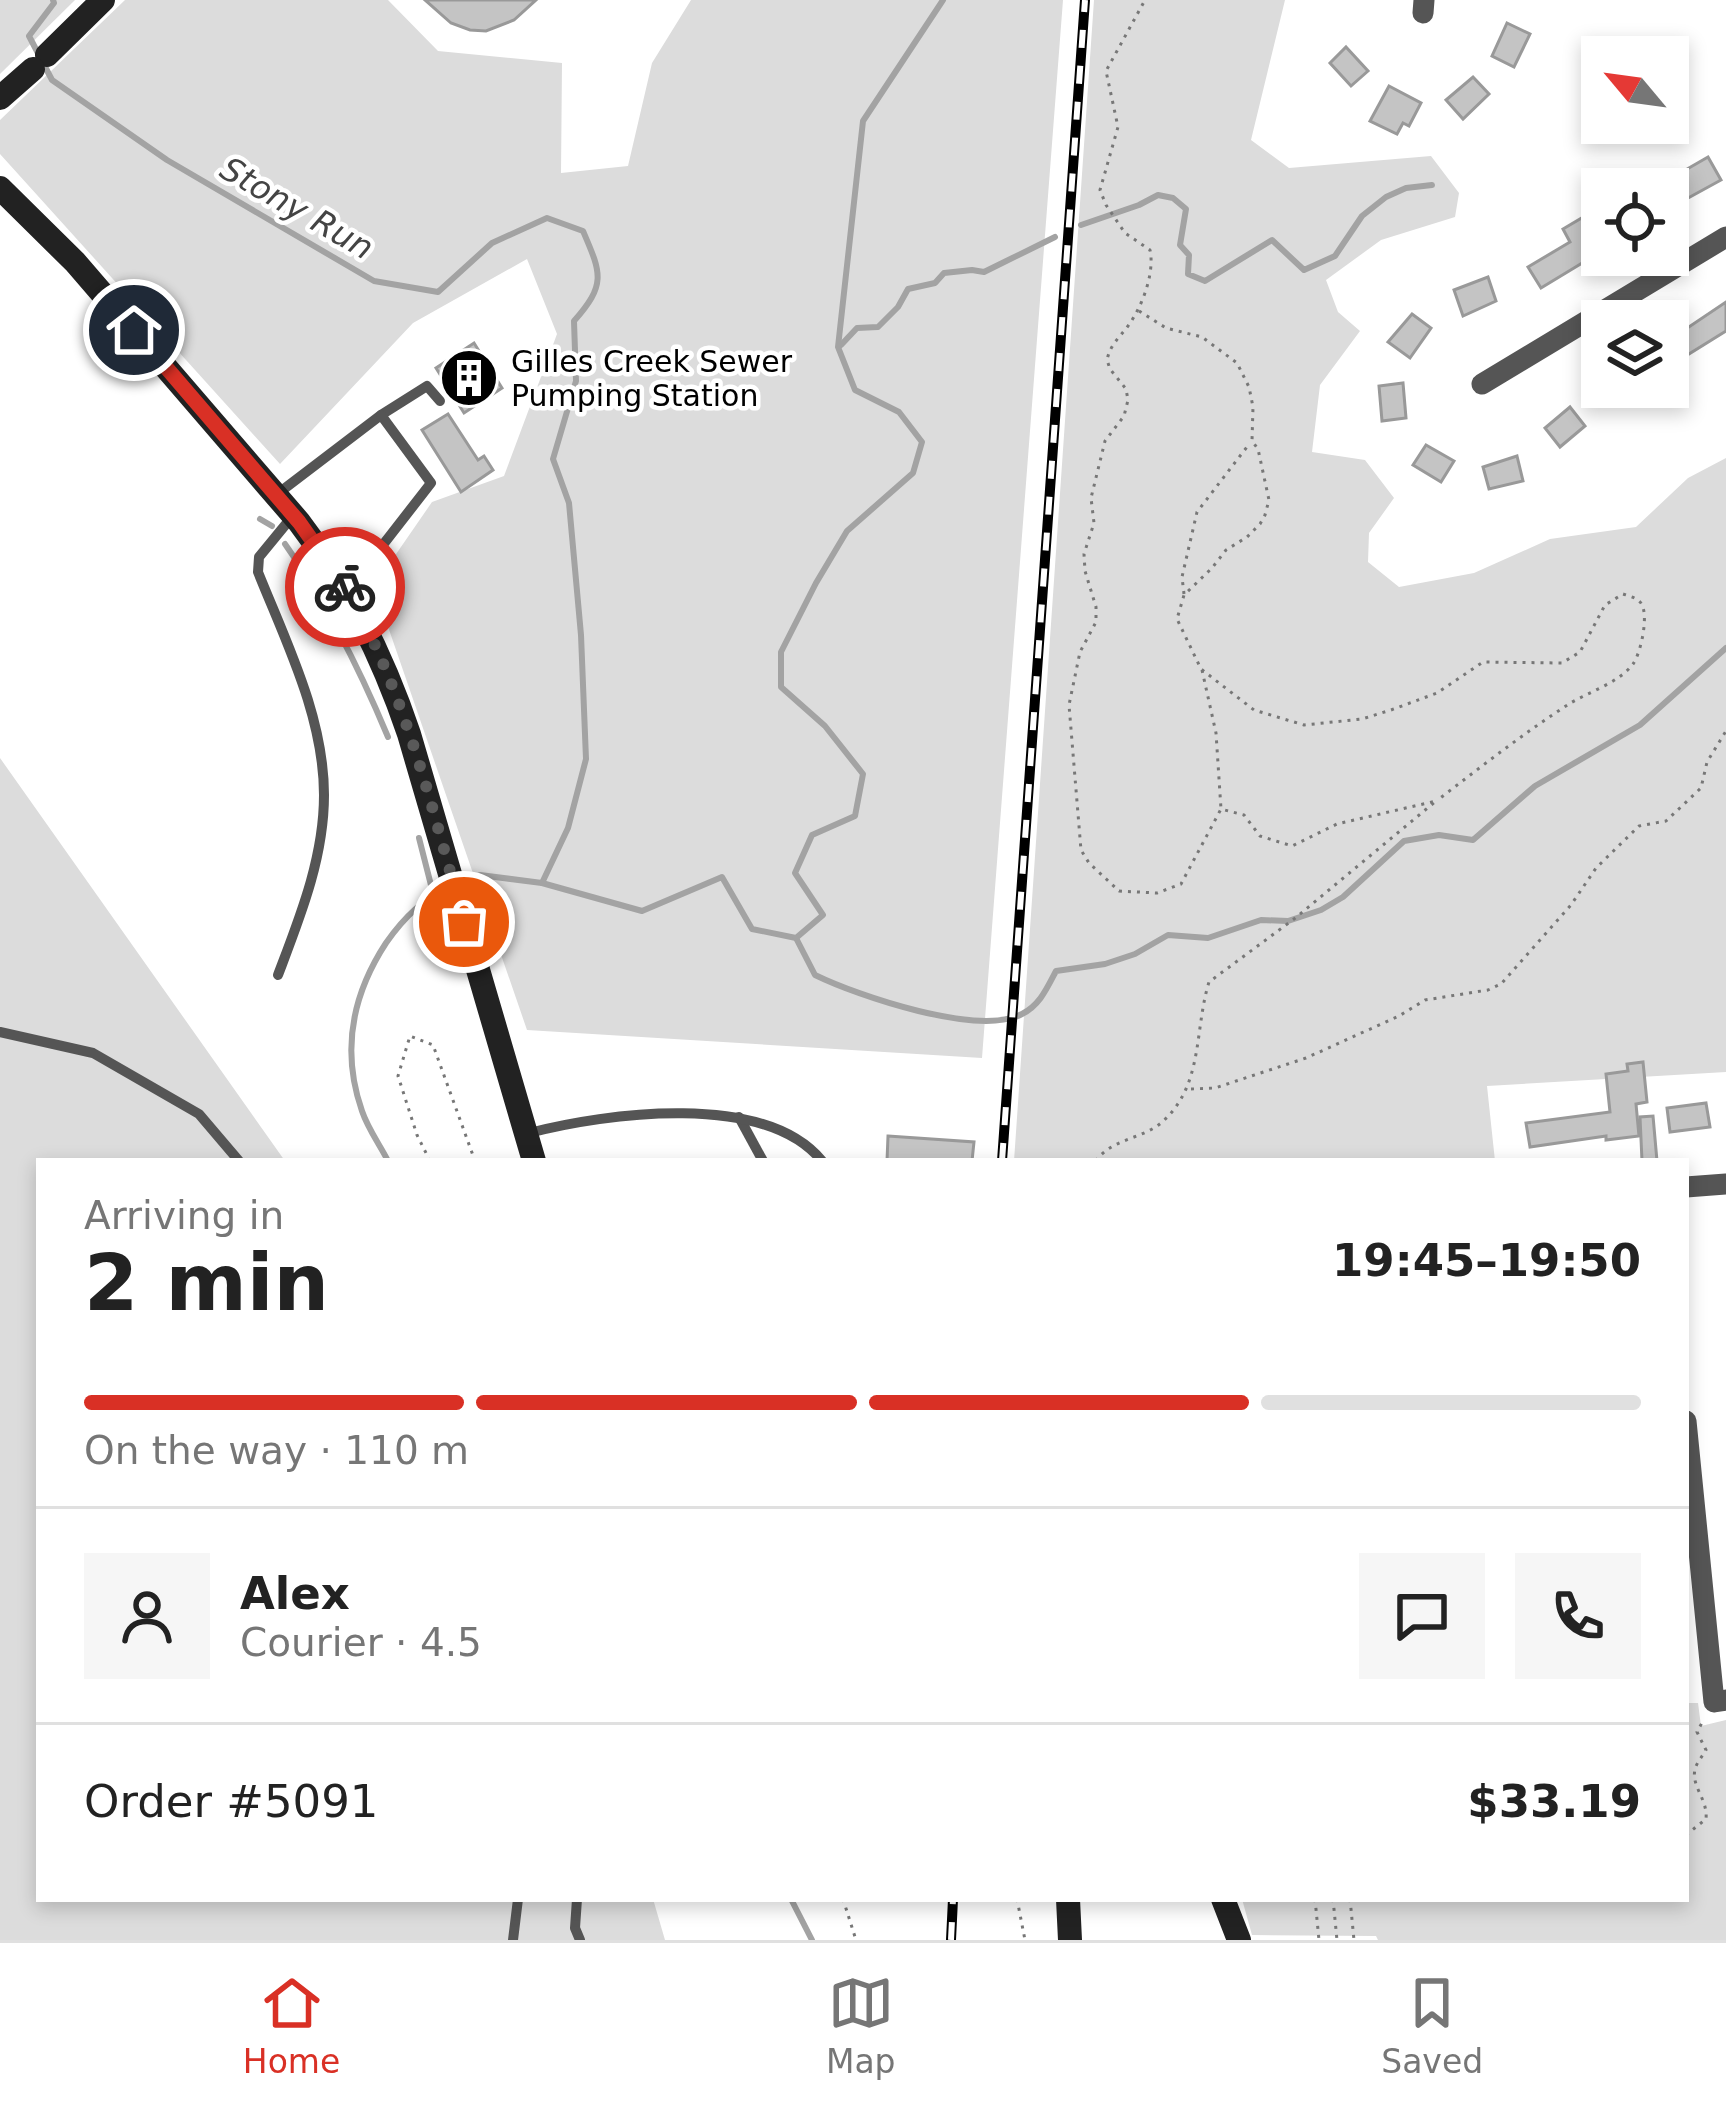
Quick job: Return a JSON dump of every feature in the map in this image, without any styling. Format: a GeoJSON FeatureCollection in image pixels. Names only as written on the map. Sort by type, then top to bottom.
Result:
{"type":"FeatureCollection","features":[{"type":"Feature","properties":{"kind":"street"},"geometry":{"type":"LineString","coordinates":[[0,98],[103,0]]}},
{"type":"Feature","properties":{"kind":"street"},"geometry":{"type":"LineString","coordinates":[[0,188],[75,262],[284,505],[347,591],[391,680],[533,1158]]}},
{"type":"Feature","properties":{"kind":"street"},"geometry":{"type":"LineString","coordinates":[[1482,384],[1726,237]]}},
{"type":"Feature","properties":{"kind":"street"},"geometry":{"type":"LineString","coordinates":[[1689,1187],[1726,1184]]}},
{"type":"Feature","properties":{"kind":"street"},"geometry":{"type":"LineString","coordinates":[[1689,1446],[1720,1701]]}},
{"type":"Feature","properties":{"kind":"street"},"geometry":{"type":"LineString","coordinates":[[1068,1902],[1070,1940]]}},
{"type":"Feature","properties":{"kind":"street"},"geometry":{"type":"LineString","coordinates":[[1223,1902],[1239,1940]]}},
{"type":"Feature","properties":{"kind":"lane"},"geometry":{"type":"LineString","coordinates":[[278,974],[306,903],[320,844],[324,795],[314,726],[296,664],[258,572],[259,557],[284,505],[381,415],[428,386],[440,401]]}},
{"type":"Feature","properties":{"kind":"lane"},"geometry":{"type":"LineString","coordinates":[[347,591],[431,483],[381,415]]}},
{"type":"Feature","properties":{"kind":"lane"},"geometry":{"type":"LineString","coordinates":[[0,1032],[93,1053],[199,1114],[236,1158]]}},
{"type":"Feature","properties":{"kind":"lane"},"geometry":{"type":"LineString","coordinates":[[526,1134],[622,1115],[739,1117],[785,1131],[819,1158]]}},
{"type":"Feature","properties":{"kind":"lane"},"geometry":{"type":"LineString","coordinates":[[739,1117],[761,1158]]}},
{"type":"Feature","properties":{"kind":"lane"},"geometry":{"type":"LineString","coordinates":[[513,1940],[518,1902]]}},
{"type":"Feature","properties":{"kind":"lane"},"geometry":{"type":"LineString","coordinates":[[578,1902],[575,1928],[580,1940]]}},
{"type":"Feature","properties":{"kind":"path"},"geometry":{"type":"LineString","coordinates":[[1138,310],[1166,328],[1202,337],[1237,363],[1253,407],[1252,441],[1197,512],[1177,619],[1202,669],[1216,733],[1221,809],[1180,884],[1157,893],[1119,891],[1081,850],[1069,705],[1080,652],[1096,622],[1084,554],[1094,524],[1091,498],[1105,441],[1124,416],[1128,400],[1126,389],[1110,369],[1108,352],[1138,310],[1153,262],[1150,250],[1116,222],[1100,190],[1118,127],[1106,71],[1145,0]]}},
{"type":"Feature","properties":{"kind":"path"},"geometry":{"type":"LineString","coordinates":[[1184,596],[1265,515],[1269,500],[1252,441]]}},
{"type":"Feature","properties":{"kind":"path"},"geometry":{"type":"LineString","coordinates":[[1098,1158],[1159,1124],[1189,1089],[1209,982],[1294,920],[1499,752],[1633,664],[1645,611],[1639,600],[1623,594],[1605,605],[1580,652],[1562,663],[1483,662],[1437,693],[1362,718],[1304,725],[1254,710],[1202,669]]}},
{"type":"Feature","properties":{"kind":"path"},"geometry":{"type":"LineString","coordinates":[[1189,1089],[1215,1088],[1306,1058],[1425,1000],[1501,985],[1596,868],[1639,826],[1666,821],[1701,788],[1707,762],[1726,730]]}},
{"type":"Feature","properties":{"kind":"path"},"geometry":{"type":"LineString","coordinates":[[1221,809],[1244,814],[1260,836],[1292,846],[1337,824],[1436,801]]}},
{"type":"Feature","properties":{"kind":"path"},"geometry":{"type":"LineString","coordinates":[[428,1158],[398,1076],[410,1036],[433,1045],[474,1158]]}},
{"type":"Feature","properties":{"kind":"path"},"geometry":{"type":"LineString","coordinates":[[1689,1832],[1706,1820],[1707,1804],[1696,1788],[1694,1770],[1706,1750],[1696,1732],[1720,1701]]}},
{"type":"Feature","properties":{"kind":"path"},"geometry":{"type":"LineString","coordinates":[[844,1902],[856,1940]]}},
{"type":"Feature","properties":{"kind":"path"},"geometry":{"type":"LineString","coordinates":[[1018,1902],[1025,1940]]}},
{"type":"Feature","properties":{"kind":"path"},"geometry":{"type":"LineString","coordinates":[[1315,1902],[1319,1940]]}},
{"type":"Feature","properties":{"kind":"path"},"geometry":{"type":"LineString","coordinates":[[1333,1902],[1337,1940]]}},
{"type":"Feature","properties":{"kind":"path"},"geometry":{"type":"LineString","coordinates":[[1350,1902],[1354,1940]]}},
{"type":"Feature","properties":{"kind":"shaded area"},"geometry":{"type":"Polygon","coordinates":[[[0,0],[75,0],[0,74],[0,0]]]}},
{"type":"Feature","properties":{"kind":"shaded area"},"geometry":{"type":"Polygon","coordinates":[[[125,0],[388,0],[438,51],[562,63],[561,173],[628,166],[652,63],[691,0],[1063,0],[982,1058],[527,1030],[374,586],[432,502],[504,476],[557,334],[527,259],[413,323],[280,464],[0,154],[0,120],[125,0]]]}},
{"type":"Feature","properties":{"kind":"shaded area"},"geometry":{"type":"Polygon","coordinates":[[[1094,0],[1285,0],[1251,140],[1289,168],[1431,156],[1459,193],[1455,217],[1381,240],[1326,280],[1338,312],[1360,331],[1320,385],[1312,452],[1365,460],[1394,498],[1369,533],[1368,562],[1399,587],[1474,573],[1550,539],[1636,527],[1688,478],[1726,458],[1726,1072],[1487,1086],[1495,1158],[1014,1158],[1094,0]]]}},
{"type":"Feature","properties":{"kind":"shaded area"},"geometry":{"type":"Polygon","coordinates":[[[0,758],[283,1158],[36,1158],[36,1902],[654,1902],[665,1940],[0,1940],[0,758]]]}},
{"type":"Feature","properties":{"kind":"shaded area"},"geometry":{"type":"Polygon","coordinates":[[[1689,1703],[1698,1703],[1701,1726],[1726,1720],[1726,1940],[1378,1940],[1376,1936],[1252,1935],[1243,1902],[1689,1902],[1689,1703]]]}},
{"type":"Feature","properties":{"kind":"building"},"geometry":{"type":"Polygon","coordinates":[[[425,0],[536,0],[514,20],[486,31],[451,23],[425,0]]]}},
{"type":"Feature","properties":{"kind":"building"},"geometry":{"type":"Polygon","coordinates":[[[1507,23],[1530,34],[1514,67],[1492,56],[1507,23]]]}},
{"type":"Feature","properties":{"kind":"building"},"geometry":{"type":"Polygon","coordinates":[[[1346,47],[1368,71],[1351,86],[1330,63],[1346,47]]]}},
{"type":"Feature","properties":{"kind":"building"},"geometry":{"type":"Polygon","coordinates":[[[1473,77],[1489,94],[1463,119],[1446,100],[1473,77]]]}},
{"type":"Feature","properties":{"kind":"building"},"geometry":{"type":"Polygon","coordinates":[[[1389,86],[1421,103],[1409,126],[1403,123],[1397,134],[1370,121],[1389,86]]]}},
{"type":"Feature","properties":{"kind":"building"},"geometry":{"type":"Polygon","coordinates":[[[1708,157],[1721,180],[1689,198],[1689,168],[1708,157]]]}},
{"type":"Feature","properties":{"kind":"building"},"geometry":{"type":"Polygon","coordinates":[[[1581,218],[1581,264],[1541,288],[1528,267],[1570,242],[1563,229],[1581,218]]]}},
{"type":"Feature","properties":{"kind":"building"},"geometry":{"type":"Polygon","coordinates":[[[1488,277],[1496,301],[1463,316],[1454,290],[1488,277]]]}},
{"type":"Feature","properties":{"kind":"building"},"geometry":{"type":"Polygon","coordinates":[[[1726,302],[1726,331],[1689,354],[1689,327],[1726,302]]]}},
{"type":"Feature","properties":{"kind":"building"},"geometry":{"type":"Polygon","coordinates":[[[1412,314],[1431,328],[1410,358],[1388,342],[1412,314]]]}},
{"type":"Feature","properties":{"kind":"building","name":"Gilles Creek Sewer Pumping Station"},"geometry":{"type":"Polygon","coordinates":[[[474,343],[502,388],[464,413],[436,368],[474,343]]]}},
{"type":"Feature","properties":{"kind":"building"},"geometry":{"type":"Polygon","coordinates":[[[1403,383],[1406,418],[1382,421],[1379,386],[1403,383]]]}},
{"type":"Feature","properties":{"kind":"building"},"geometry":{"type":"Polygon","coordinates":[[[1570,407],[1585,426],[1560,447],[1545,428],[1570,407]]]}},
{"type":"Feature","properties":{"kind":"building"},"geometry":{"type":"Polygon","coordinates":[[[448,414],[478,460],[484,456],[493,470],[461,492],[422,430],[448,414]]]}},
{"type":"Feature","properties":{"kind":"building"},"geometry":{"type":"Polygon","coordinates":[[[1426,445],[1454,461],[1441,482],[1413,465],[1426,445]]]}},
{"type":"Feature","properties":{"kind":"building"},"geometry":{"type":"Polygon","coordinates":[[[1517,456],[1523,481],[1489,489],[1483,467],[1517,456]]]}},
{"type":"Feature","properties":{"kind":"building"},"geometry":{"type":"Polygon","coordinates":[[[1643,1062],[1647,1102],[1636,1104],[1639,1136],[1530,1147],[1526,1123],[1610,1112],[1606,1074],[1628,1071],[1627,1064],[1643,1062]]]}},
{"type":"Feature","properties":{"kind":"building"},"geometry":{"type":"Polygon","coordinates":[[[1706,1103],[1710,1127],[1670,1132],[1667,1108],[1706,1103]]]}},
{"type":"Feature","properties":{"kind":"building"},"geometry":{"type":"Polygon","coordinates":[[[1653,1116],[1657,1158],[1642,1158],[1640,1117],[1653,1116]]]}},
{"type":"Feature","properties":{"kind":"building"},"geometry":{"type":"Polygon","coordinates":[[[888,1136],[974,1142],[972,1158],[887,1158],[888,1136]]]}},
{"type":"Feature","properties":{"kind":"waterway","name":"Stony Run"},"geometry":{"type":"LineString","coordinates":[[53,0],[29,36],[52,80],[167,160],[374,281],[438,292],[492,243],[547,218],[583,231],[598,278],[592,297],[574,321],[576,381],[553,459],[569,503],[586,759],[568,828],[542,883]]}},
{"type":"Feature","properties":{"kind":"waterway"},"geometry":{"type":"LineString","coordinates":[[460,883],[480,875],[542,883],[642,911],[722,877],[752,929],[796,938],[823,915],[795,873],[812,835],[855,816],[863,774],[825,726],[781,687],[781,652],[847,531],[913,473],[922,442],[899,412],[855,390],[838,347],[863,121],[943,0]]}},
{"type":"Feature","properties":{"kind":"waterway"},"geometry":{"type":"LineString","coordinates":[[1081,225],[1158,195],[1173,198],[1186,209],[1180,245],[1189,255],[1188,274],[1205,281],[1272,240],[1304,270],[1335,256],[1362,216],[1386,197],[1406,188],[1432,185]]}},
{"type":"Feature","properties":{"kind":"waterway"},"geometry":{"type":"LineString","coordinates":[[841,345],[857,328],[878,327],[908,289],[935,283],[944,273],[984,272],[1055,237]]}},
{"type":"Feature","properties":{"kind":"waterway"},"geometry":{"type":"LineString","coordinates":[[260,519],[272,526]]}},
{"type":"Feature","properties":{"kind":"waterway"},"geometry":{"type":"LineString","coordinates":[[285,544],[342,638],[388,737]]}},
{"type":"Feature","properties":{"kind":"waterway"},"geometry":{"type":"LineString","coordinates":[[796,938],[815,975],[859,993],[949,1017],[1003,1020],[1022,1014],[1038,1001],[1056,971],[1105,964],[1168,935],[1208,938],[1261,920],[1288,921],[1343,897],[1404,841],[1439,835],[1473,840],[1535,786],[1640,725],[1726,648]]}},
{"type":"Feature","properties":{"kind":"waterway"},"geometry":{"type":"LineString","coordinates":[[419,838],[433,893]]}},
{"type":"Feature","properties":{"kind":"waterway"},"geometry":{"type":"LineString","coordinates":[[386,1158],[356,1089],[353,1024],[365,983],[392,934],[421,904],[448,888]]}},
{"type":"Feature","properties":{"kind":"waterway"},"geometry":{"type":"LineString","coordinates":[[793,1902],[812,1940]]}},
{"type":"Feature","properties":{"kind":"railway"},"geometry":{"type":"LineString","coordinates":[[1002,1158],[1085,0]]}},
{"type":"Feature","properties":{"kind":"railway"},"geometry":{"type":"LineString","coordinates":[[951,1940],[953,1902]]}},
{"type":"Feature","properties":{"kind":"way so far"},"geometry":{"type":"LineString","coordinates":[[345,587],[391,680],[464,922]]}},
{"type":"Feature","properties":{"kind":"place","name":"Gilles Creek Sewer Pumping Station"},"geometry":{"type":"Point","coordinates":[469,378]}},
{"type":"Feature","properties":{"kind":"route"},"geometry":{"type":"LineString","coordinates":[[134,330],[299,522],[345,587]]}}]}
